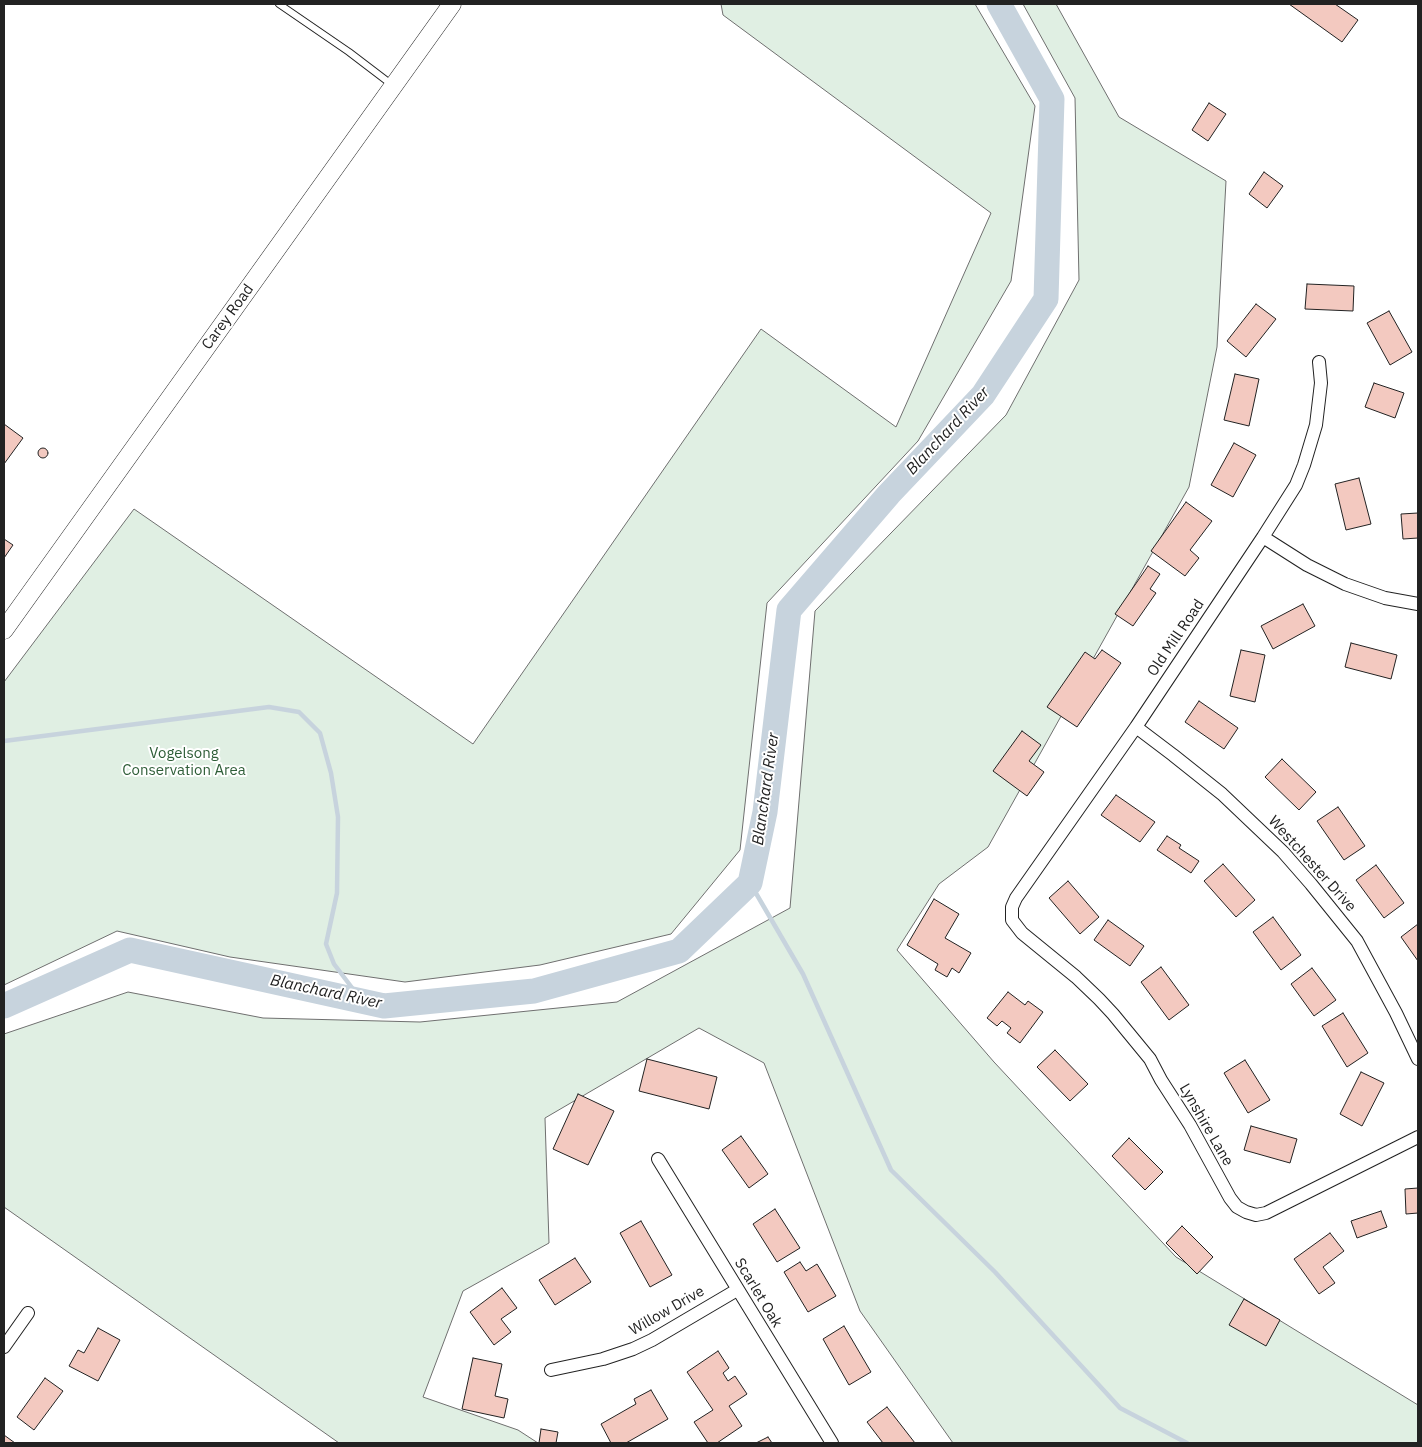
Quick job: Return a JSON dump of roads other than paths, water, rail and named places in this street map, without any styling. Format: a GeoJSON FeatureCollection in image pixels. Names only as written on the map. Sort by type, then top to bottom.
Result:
{"type":"FeatureCollection","features":[{"type":"Feature","properties":{"kind":"main road","name":"Carey Road"},"geometry":{"type":"LineString","coordinates":[[4,630],[452,4]]}},
{"type":"Feature","properties":{"kind":"street","name":"Old Mill Road"},"geometry":{"type":"LineString","coordinates":[[1012,914],[1012,906],[1016,898],[1136,727],[1263,537],[1296,484],[1311,445],[1319,404],[1321,383],[1319,362]]}},
{"type":"Feature","properties":{"kind":"street"},"geometry":{"type":"LineString","coordinates":[[1263,537],[1307,565],[1345,584],[1385,598],[1418,604]]}},
{"type":"Feature","properties":{"kind":"street","name":"Westchester Drive"},"geometry":{"type":"LineString","coordinates":[[1136,727],[1222,794],[1277,846],[1311,884],[1357,941],[1396,1013],[1418,1059]]}},
{"type":"Feature","properties":{"kind":"street","name":"Lynshire Lane"},"geometry":{"type":"LineString","coordinates":[[1012,914],[1012,920],[1016,926],[1099,999],[1114,1014],[1150,1059],[1190,1125],[1230,1198],[1246,1212],[1256,1215],[1266,1213],[1418,1137]]}},
{"type":"Feature","properties":{"kind":"street","name":"Scarlet Oak"},"geometry":{"type":"LineString","coordinates":[[658,1159],[832,1443]]}},
{"type":"Feature","properties":{"kind":"street","name":"Willow Drive"},"geometry":{"type":"LineString","coordinates":[[552,1370],[603,1359],[633,1349],[737,1290]]}},
{"type":"Feature","properties":{"kind":"street"},"geometry":{"type":"LineString","coordinates":[[4,1347],[28,1313]]}},
{"type":"Feature","properties":{"kind":"lane"},"geometry":{"type":"LineString","coordinates":[[279,4],[394,86]]}},
{"type":"Feature","properties":{"kind":"waterway","name":"Blanchard River"},"geometry":{"type":"LineString","coordinates":[[4,1006],[130,950],[384,1006],[534,991],[679,951],[750,883],[765,812],[789,610],[889,494],[983,395],[1046,299],[1052,99],[999,4]]}},
{"type":"Feature","properties":{"kind":"waterway"},"geometry":{"type":"LineString","coordinates":[[4,741],[269,707],[299,712],[320,733],[331,773],[338,817],[337,893],[326,944],[334,964],[362,1001]]}},
{"type":"Feature","properties":{"kind":"waterway"},"geometry":{"type":"LineString","coordinates":[[750,883],[803,974],[891,1170],[995,1272],[1120,1408],[1187,1443]]}},
{"type":"Feature","properties":{"kind":"park label","name":"Vogelsong Conservation Area"},"geometry":{"type":"Point","coordinates":[184,762]}}]}
